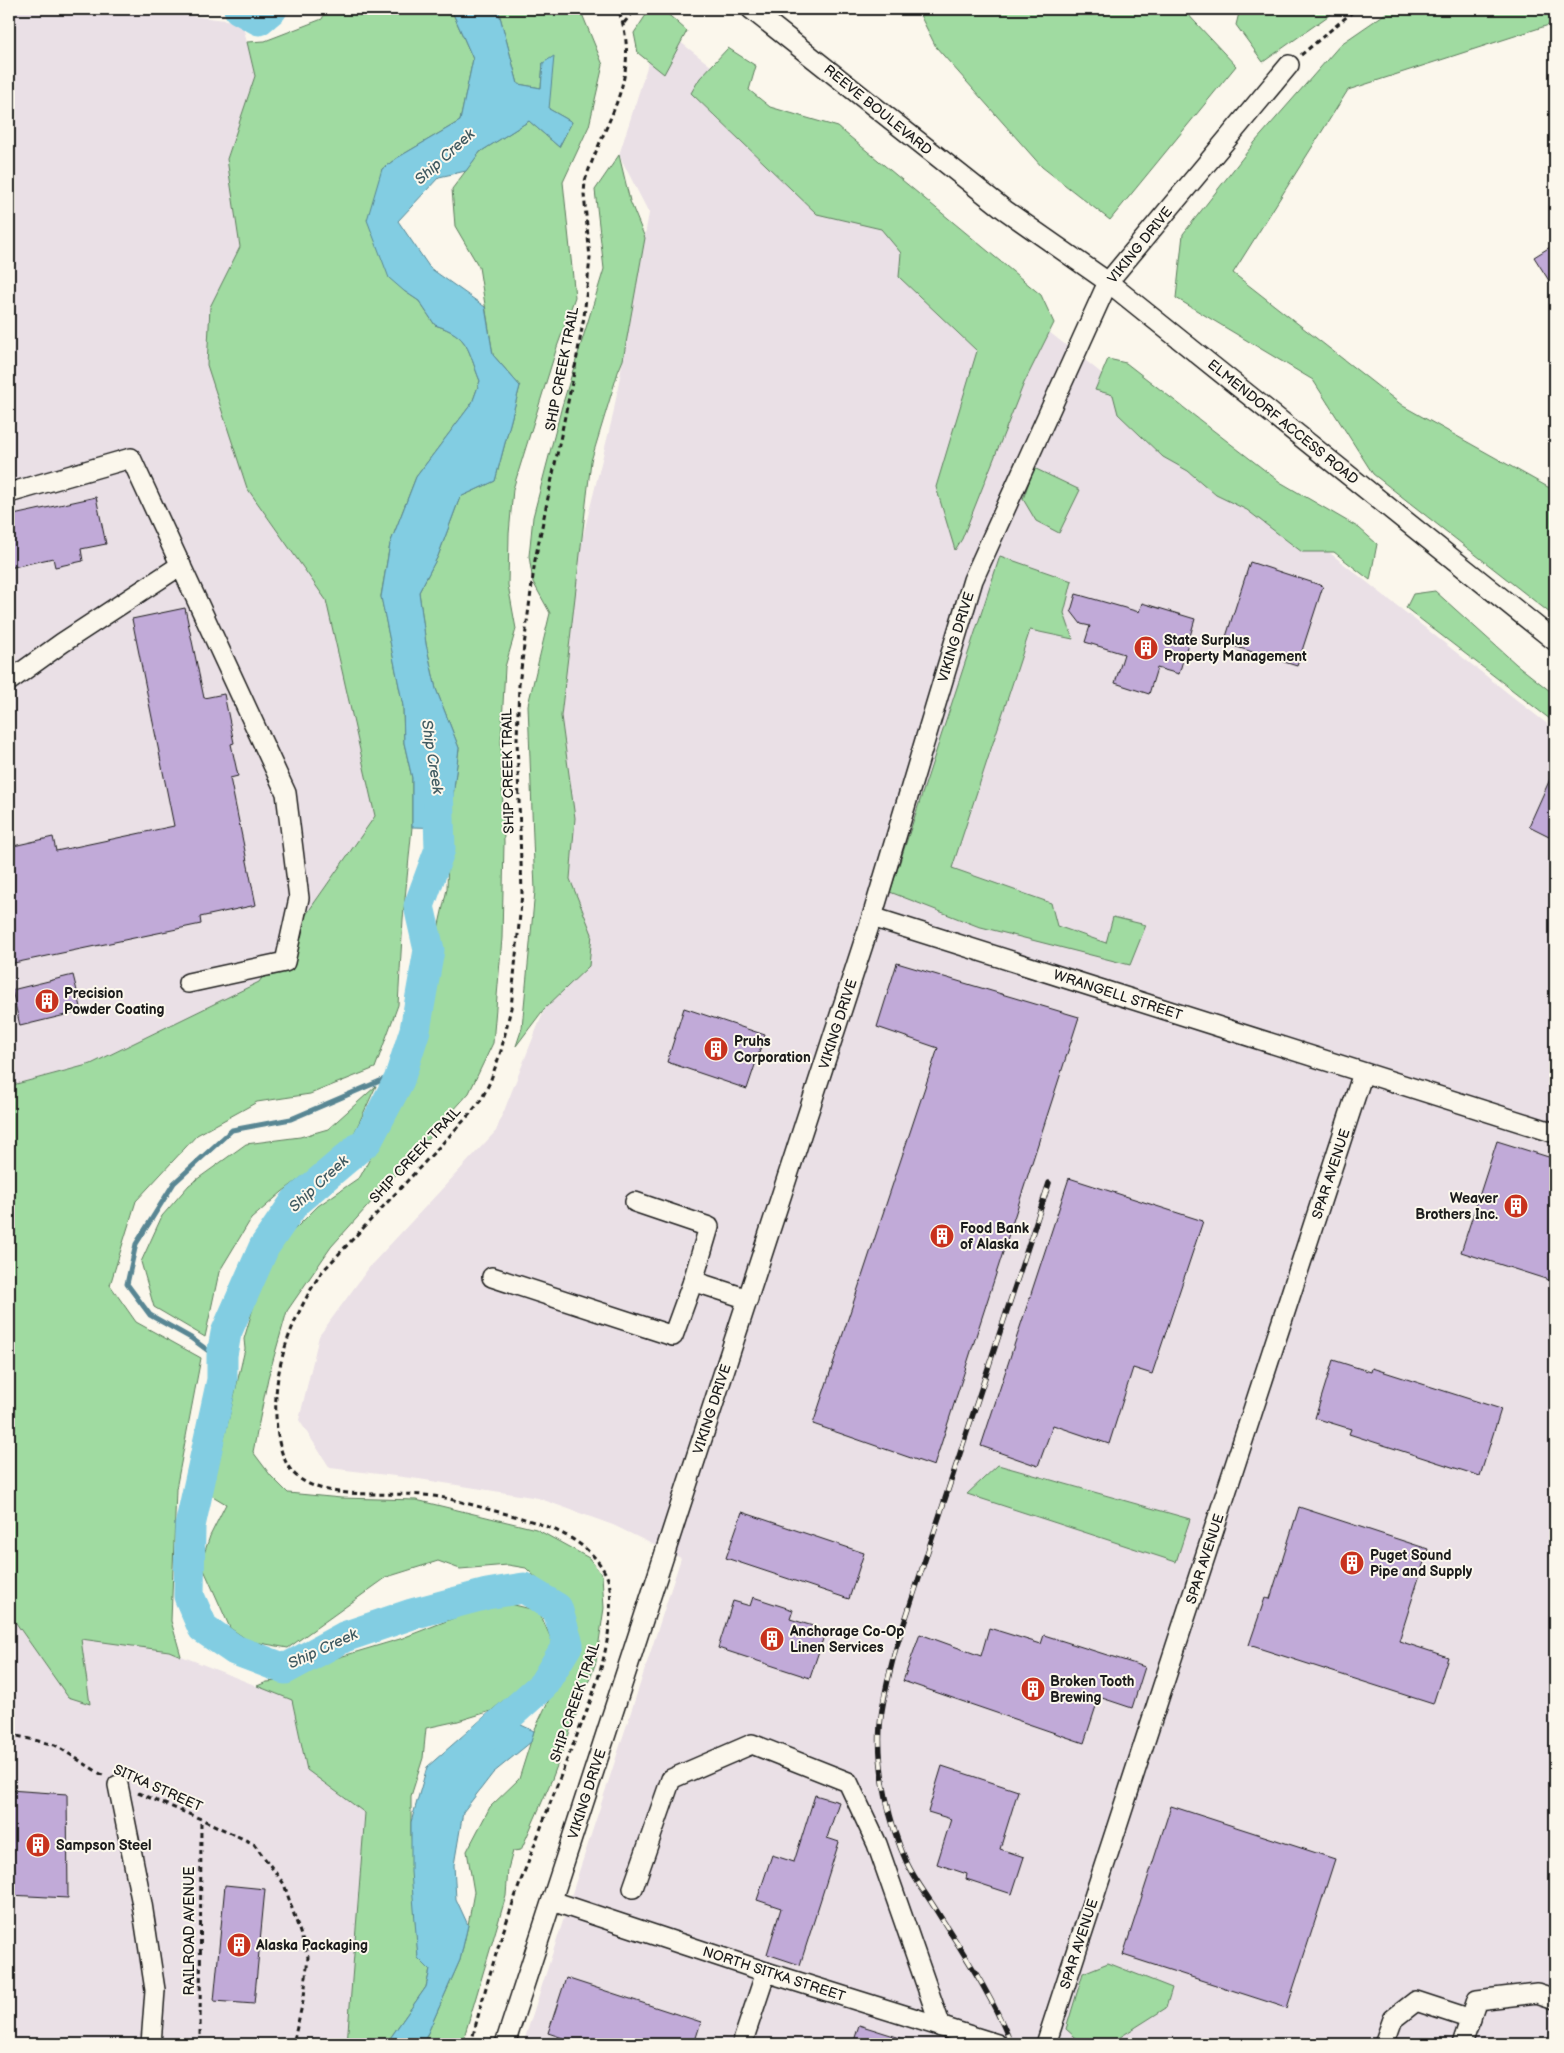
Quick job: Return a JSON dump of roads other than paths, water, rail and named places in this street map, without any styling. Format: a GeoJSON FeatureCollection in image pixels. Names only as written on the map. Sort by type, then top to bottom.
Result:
{"type":"FeatureCollection","features":[{"type":"Feature","properties":{"kind":"street","name":"REEVE BOULEVARD"},"geometry":{"type":"LineString","coordinates":[[751,9],[1005,210]]}},
{"type":"Feature","properties":{"kind":"street","name":"VIKING DRIVE"},"geometry":{"type":"LineString","coordinates":[[505,2044],[872,917],[973,580],[1108,282],[1289,65]]}},
{"type":"Feature","properties":{"kind":"street","name":"ELMENDORF ACCESS ROAD"},"geometry":{"type":"LineString","coordinates":[[1005,210],[1108,282],[1555,641]]}},
{"type":"Feature","properties":{"kind":"street"},"geometry":{"type":"LineString","coordinates":[[9,493],[131,458],[286,793],[299,898],[285,962],[188,983]]}},
{"type":"Feature","properties":{"kind":"street"},"geometry":{"type":"LineString","coordinates":[[9,681],[62,643],[180,565]]}},
{"type":"Feature","properties":{"kind":"street","name":"WRANGELL STREET"},"geometry":{"type":"LineString","coordinates":[[872,917],[1555,1133]]}},
{"type":"Feature","properties":{"kind":"street","name":"SPAR AVENUE"},"geometry":{"type":"LineString","coordinates":[[1046,2044],[1363,1073]]}},
{"type":"Feature","properties":{"kind":"street"},"geometry":{"type":"LineString","coordinates":[[492,1277],[673,1336],[693,1281],[709,1227],[634,1202]]}},
{"type":"Feature","properties":{"kind":"street"},"geometry":{"type":"LineString","coordinates":[[693,1281],[748,1299]]}},
{"type":"Feature","properties":{"kind":"street"},"geometry":{"type":"LineString","coordinates":[[633,1888],[671,1779],[752,1744],[848,1782],[877,1844],[941,2026]]}},
{"type":"Feature","properties":{"kind":"street"},"geometry":{"type":"LineString","coordinates":[[118,1785],[142,1904],[155,1990],[151,2044]]}},
{"type":"Feature","properties":{"kind":"street","name":"NORTH SITKA STREET"},"geometry":{"type":"LineString","coordinates":[[552,1901],[766,1972],[997,2044]]}},
{"type":"Feature","properties":{"kind":"street"},"geometry":{"type":"LineString","coordinates":[[742,2044],[766,1972]]}},
{"type":"Feature","properties":{"kind":"street"},"geometry":{"type":"LineString","coordinates":[[1462,2044],[1477,2000],[1537,1993],[1555,1999]]}},
{"type":"Feature","properties":{"kind":"street"},"geometry":{"type":"LineString","coordinates":[[1384,2044],[1394,2020],[1416,2000],[1470,2019]]}},
{"type":"Feature","properties":{"kind":"water"},"geometry":{"type":"Polygon","coordinates":[[[451,9],[498,9],[518,84],[541,88],[543,63],[554,56],[549,109],[572,122],[559,147],[529,121],[480,152],[466,171],[439,177],[398,221],[430,268],[485,307],[493,355],[520,386],[495,481],[460,497],[438,556],[419,592],[426,644],[436,689],[459,748],[449,828],[412,827],[412,778],[404,743],[403,706],[381,597],[390,544],[416,477],[472,403],[480,381],[466,345],[461,339],[446,329],[435,325],[419,301],[389,278],[367,220],[382,169],[397,158],[460,121],[473,59],[451,9]]]}},
{"type":"Feature","properties":{"kind":"water"},"geometry":{"type":"Polygon","coordinates":[[[491,1711],[534,1731],[531,1742],[493,1773],[463,1812],[454,1865],[456,1899],[468,1925],[460,1960],[423,2044],[386,2044],[426,1987],[430,1970],[418,1958],[411,1872],[411,1822],[427,1767],[491,1711]]]}},
{"type":"Feature","properties":{"kind":"waterway","name":"Ship Creek"},"geometry":{"type":"LineString","coordinates":[[239,9],[259,20],[272,9]]}},
{"type":"Feature","properties":{"kind":"waterway","name":"Ship Creek"},"geometry":{"type":"LineString","coordinates":[[438,785],[440,849],[419,906],[429,950],[415,1030],[399,1080],[367,1141],[295,1202],[264,1247],[226,1333],[222,1355],[222,1380],[190,1526],[189,1596],[203,1628],[235,1650],[285,1669],[344,1637],[412,1614],[487,1594],[524,1588],[557,1608],[568,1644],[543,1685],[475,1746]]}},
{"type":"Feature","properties":{"kind":"waterway"},"geometry":{"type":"LineString","coordinates":[[222,1361],[191,1338],[150,1315],[127,1284],[136,1244],[174,1183],[232,1130],[291,1119],[401,1072]]}},
{"type":"Feature","properties":{"kind":"railway"},"geometry":{"type":"LineString","coordinates":[[1011,2044],[985,1990],[907,1863],[895,1831],[882,1778],[880,1726],[884,1698],[895,1651],[1049,1183]]}},
{"type":"Feature","properties":{"kind":"place","name":"State Surplus Property Management"},"geometry":{"type":"Point","coordinates":[1146,648]}},
{"type":"Feature","properties":{"kind":"place","name":"Precision Powder Coating"},"geometry":{"type":"Point","coordinates":[47,1001]}},
{"type":"Feature","properties":{"kind":"place","name":"Pruhs Corporation"},"geometry":{"type":"Point","coordinates":[716,1049]}},
{"type":"Feature","properties":{"kind":"place","name":"Weaver Brothers Inc."},"geometry":{"type":"Point","coordinates":[1516,1206]}},
{"type":"Feature","properties":{"kind":"place","name":"Food Bank of Alaska"},"geometry":{"type":"Point","coordinates":[942,1236]}},
{"type":"Feature","properties":{"kind":"place","name":"Puget Sound Pipe and Supply"},"geometry":{"type":"Point","coordinates":[1352,1563]}},
{"type":"Feature","properties":{"kind":"place","name":"Anchorage Co-Op Linen Services"},"geometry":{"type":"Point","coordinates":[772,1639]}},
{"type":"Feature","properties":{"kind":"place","name":"Broken Tooth Brewing"},"geometry":{"type":"Point","coordinates":[1033,1689]}},
{"type":"Feature","properties":{"kind":"place","name":"Sampson Steel"},"geometry":{"type":"Point","coordinates":[38,1845]}},
{"type":"Feature","properties":{"kind":"place","name":"Alaska Packaging"},"geometry":{"type":"Point","coordinates":[239,1945]}}]}
